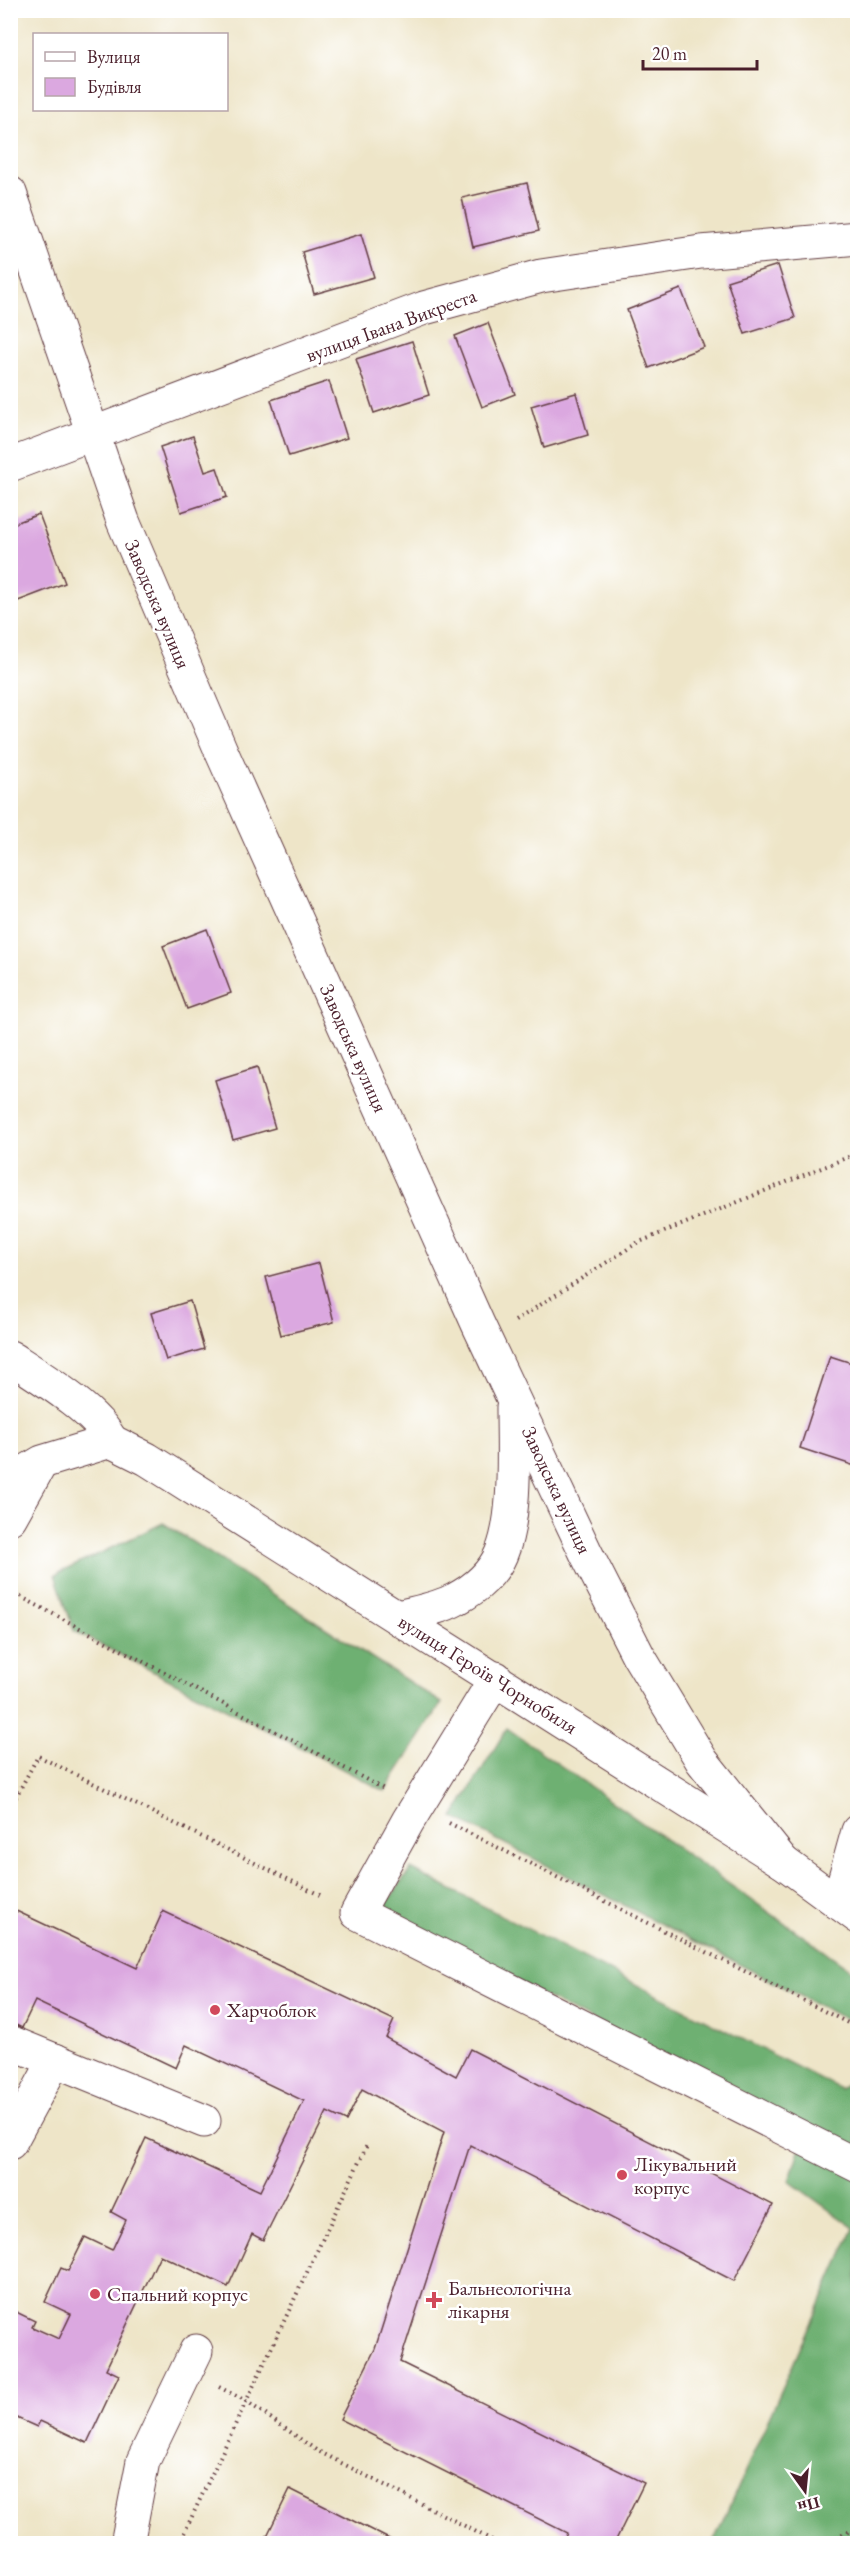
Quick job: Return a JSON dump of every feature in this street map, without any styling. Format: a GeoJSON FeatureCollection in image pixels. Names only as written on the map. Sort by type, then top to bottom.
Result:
{"type":"FeatureCollection","features":[{"type":"Feature","properties":{"kind":"street","name":"Заводська вулиця"},"geometry":{"type":"LineString","coordinates":[[10,192],[123,521],[222,753],[485,1339],[638,1655],[702,1761],[783,1862]]}},
{"type":"Feature","properties":{"kind":"street","name":"вулиця Івана Викреста"},"geometry":{"type":"LineString","coordinates":[[10,465],[424,308],[541,276],[700,252],[858,238]]}},
{"type":"Feature","properties":{"kind":"street"},"geometry":{"type":"LineString","coordinates":[[10,1357],[55,1386],[106,1431],[111,1441],[42,1462],[10,1481]]}},
{"type":"Feature","properties":{"kind":"street"},"geometry":{"type":"LineString","coordinates":[[398,1617],[453,1601],[485,1578],[501,1555],[507,1531],[512,1483],[513,1399]]}},
{"type":"Feature","properties":{"kind":"street","name":"вулиця Героїв Чорнобиля"},"geometry":{"type":"LineString","coordinates":[[111,1441],[147,1459],[496,1678],[783,1862],[848,1910]]}},
{"type":"Feature","properties":{"kind":"street"},"geometry":{"type":"LineString","coordinates":[[10,1518],[42,1462]]}},
{"type":"Feature","properties":{"kind":"street"},"geometry":{"type":"LineString","coordinates":[[496,1678],[408,1821],[357,1913],[858,2166]]}},
{"type":"Feature","properties":{"kind":"street"},"geometry":{"type":"LineString","coordinates":[[848,1910],[858,1831]]}},
{"type":"Feature","properties":{"kind":"street"},"geometry":{"type":"LineString","coordinates":[[10,2042],[204,2121]]}},
{"type":"Feature","properties":{"kind":"street"},"geometry":{"type":"LineString","coordinates":[[10,2143],[55,2060]]}},
{"type":"Feature","properties":{"kind":"street"},"geometry":{"type":"LineString","coordinates":[[128,2544],[143,2461],[191,2361]]}},
{"type":"Feature","properties":{"kind":"path"},"geometry":{"type":"LineString","coordinates":[[485,1339],[637,1243],[858,1153]]}},
{"type":"Feature","properties":{"kind":"path"},"geometry":{"type":"LineString","coordinates":[[10,1808],[38,1756],[357,1913]]}},
{"type":"Feature","properties":{"kind":"path"},"geometry":{"type":"LineString","coordinates":[[179,2544],[366,2145]]}},
{"type":"Feature","properties":{"kind":"path"},"geometry":{"type":"LineString","coordinates":[[191,2361],[316,2450],[500,2544]]}},
{"type":"Feature","properties":{"kind":"path"},"geometry":{"type":"LineString","coordinates":[[836,2544],[839,2535],[858,2529]]}},
{"type":"Feature","properties":{"kind":"green space"},"geometry":{"type":"Polygon","coordinates":[[[163,1523],[442,1703],[385,1791],[74,1631],[55,1575],[163,1523]]]}},
{"type":"Feature","properties":{"kind":"green space"},"geometry":{"type":"Polygon","coordinates":[[[507,1728],[857,1974],[857,2025],[453,1817],[507,1728]]]}},
{"type":"Feature","properties":{"kind":"green space"},"geometry":{"type":"Polygon","coordinates":[[[411,1869],[840,2089],[857,2079],[857,2543],[713,2543],[854,2228],[789,2181],[806,2129],[379,1913],[411,1869]]]}},
{"type":"Feature","properties":{"kind":"building"},"geometry":{"type":"Polygon","coordinates":[[[527,183],[539,231],[473,247],[462,198],[527,183]]]}},
{"type":"Feature","properties":{"kind":"building"},"geometry":{"type":"Polygon","coordinates":[[[361,234],[374,277],[314,294],[302,252],[361,234]]]}},
{"type":"Feature","properties":{"kind":"building"},"geometry":{"type":"Polygon","coordinates":[[[778,265],[795,318],[745,334],[727,281],[778,265]]]}},
{"type":"Feature","properties":{"kind":"building"},"geometry":{"type":"Polygon","coordinates":[[[681,289],[704,347],[649,368],[627,310],[681,289]]]}},
{"type":"Feature","properties":{"kind":"building"},"geometry":{"type":"Polygon","coordinates":[[[488,323],[515,394],[482,407],[455,336],[488,323]]]}},
{"type":"Feature","properties":{"kind":"building"},"geometry":{"type":"Polygon","coordinates":[[[412,341],[429,395],[374,413],[356,359],[412,341]]]}},
{"type":"Feature","properties":{"kind":"building"},"geometry":{"type":"Polygon","coordinates":[[[329,381],[347,438],[289,456],[271,400],[329,381]]]}},
{"type":"Feature","properties":{"kind":"building"},"geometry":{"type":"Polygon","coordinates":[[[576,393],[588,435],[544,448],[531,406],[576,393]]]}},
{"type":"Feature","properties":{"kind":"building"},"geometry":{"type":"Polygon","coordinates":[[[193,436],[205,472],[217,468],[227,497],[181,512],[160,447],[193,436]]]}},
{"type":"Feature","properties":{"kind":"building"},"geometry":{"type":"Polygon","coordinates":[[[39,514],[65,583],[18,601],[10,582],[10,525],[39,514]]]}},
{"type":"Feature","properties":{"kind":"building"},"geometry":{"type":"Polygon","coordinates":[[[207,929],[231,993],[187,1009],[163,946],[207,929]]]}},
{"type":"Feature","properties":{"kind":"building"},"geometry":{"type":"Polygon","coordinates":[[[257,1067],[275,1128],[233,1140],[215,1080],[257,1067]]]}},
{"type":"Feature","properties":{"kind":"building"},"geometry":{"type":"Polygon","coordinates":[[[319,1263],[334,1322],[281,1335],[266,1277],[319,1263]]]}},
{"type":"Feature","properties":{"kind":"building"},"geometry":{"type":"Polygon","coordinates":[[[190,1301],[204,1349],[166,1360],[151,1313],[190,1301]]]}},
{"type":"Feature","properties":{"kind":"building"},"geometry":{"type":"Polygon","coordinates":[[[830,1356],[858,1365],[858,1467],[800,1448],[830,1356]]]}},
{"type":"Feature","properties":{"kind":"building"},"geometry":{"type":"Polygon","coordinates":[[[10,1908],[137,1968],[163,1911],[394,2020],[386,2038],[456,2076],[470,2049],[773,2205],[734,2281],[470,2145],[400,2362],[644,2483],[614,2544],[562,2544],[567,2533],[340,2419],[375,2349],[444,2132],[362,2089],[346,2121],[327,2112],[263,2240],[252,2234],[228,2287],[160,2255],[106,2369],[119,2375],[87,2443],[40,2421],[37,2427],[10,2415],[10,2309],[35,2321],[32,2327],[59,2339],[71,2314],[45,2302],[61,2268],[68,2271],[85,2237],[112,2250],[126,2220],[111,2212],[146,2138],[260,2191],[304,2101],[186,2045],[176,2068],[35,2001],[22,2028],[10,2022],[10,1908]]]}},
{"type":"Feature","properties":{"kind":"building"},"geometry":{"type":"Polygon","coordinates":[[[290,2489],[399,2544],[263,2544],[290,2489]]]}},
{"type":"Feature","properties":{"kind":"place","name":"Харчоблок"},"geometry":{"type":"Point","coordinates":[215,2010]}},
{"type":"Feature","properties":{"kind":"place","name":"Лікувальний корпус"},"geometry":{"type":"Point","coordinates":[622,2175]}},
{"type":"Feature","properties":{"kind":"place","name":"Спальний корпус"},"geometry":{"type":"Point","coordinates":[95,2294]}},
{"type":"Feature","properties":{"kind":"place","name":"Бальнеологічна лікарня"},"geometry":{"type":"Point","coordinates":[434,2300]}}]}
